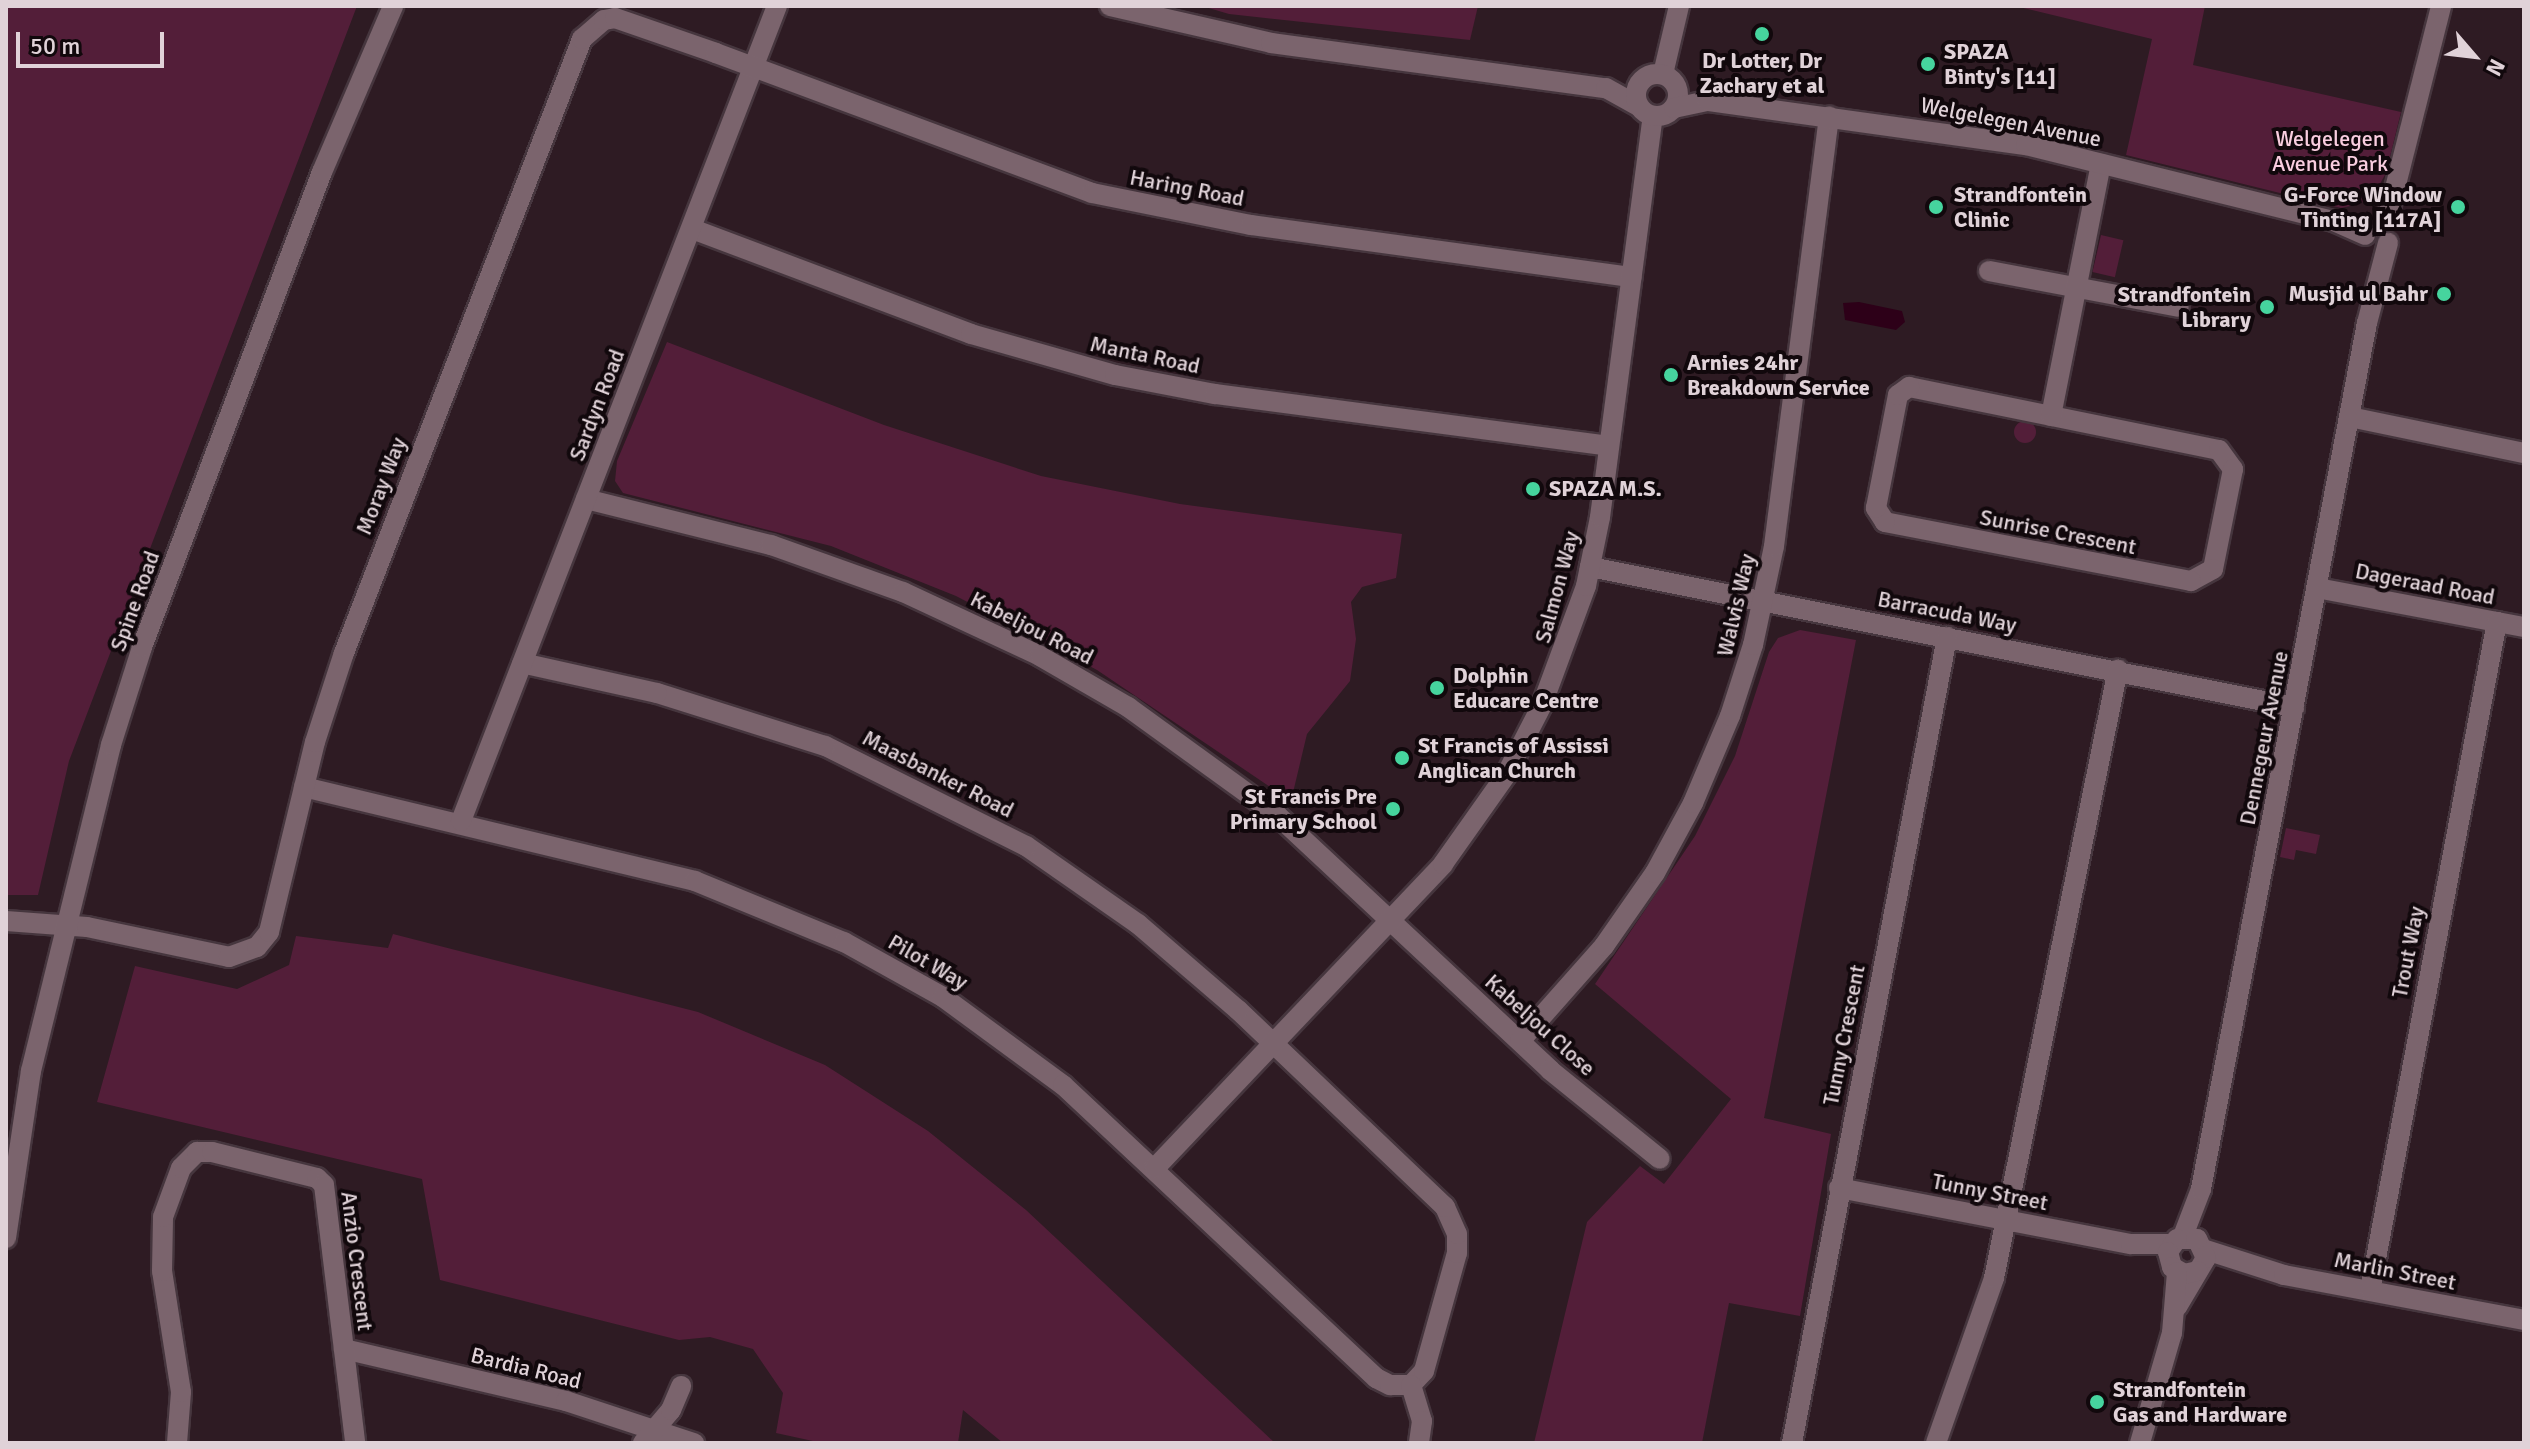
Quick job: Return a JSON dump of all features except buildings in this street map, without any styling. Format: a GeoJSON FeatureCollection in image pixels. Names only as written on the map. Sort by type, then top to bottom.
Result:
{"type":"FeatureCollection","features":[{"type":"Feature","properties":{"kind":"street","name":"Spine Road"},"geometry":{"type":"LineString","coordinates":[[6,1238],[29,1085],[64,926],[142,647],[322,172],[393,6]]}},
{"type":"Feature","properties":{"kind":"street","name":"Sardyn Road"},"geometry":{"type":"LineString","coordinates":[[461,821],[777,6]]}},
{"type":"Feature","properties":{"kind":"street"},"geometry":{"type":"LineString","coordinates":[[1110,6],[1271,43],[1606,88],[1661,80],[1708,101]]}},
{"type":"Feature","properties":{"kind":"street"},"geometry":{"type":"LineString","coordinates":[[1674,108],[1661,80],[1679,6]]}},
{"type":"Feature","properties":{"kind":"street","name":"Dennegeur Avenue"},"geometry":{"type":"LineString","coordinates":[[2140,1443],[2188,1255],[2376,282],[2376,232],[2441,6]]}},
{"type":"Feature","properties":{"kind":"street","name":"Moray Way"},"geometry":{"type":"LineString","coordinates":[[64,926],[229,957],[245,954],[269,932],[304,787],[344,653],[582,39],[594,27],[615,18],[754,67]]}},
{"type":"Feature","properties":{"kind":"street","name":"Haring Road"},"geometry":{"type":"LineString","coordinates":[[754,67],[987,158],[1106,196],[1251,225],[1631,277]]}},
{"type":"Feature","properties":{"kind":"street"},"geometry":{"type":"LineString","coordinates":[[1646,111],[1636,93],[1661,80]]}},
{"type":"Feature","properties":{"kind":"street"},"geometry":{"type":"LineString","coordinates":[[1606,88],[1646,111]]}},
{"type":"Feature","properties":{"kind":"street","name":"Welgelegen Avenue"},"geometry":{"type":"LineString","coordinates":[[1646,111],[1708,101],[2026,145],[2376,232]]}},
{"type":"Feature","properties":{"kind":"street","name":"Salmon Way"},"geometry":{"type":"LineString","coordinates":[[1155,1168],[1443,864],[1506,775],[1565,652],[1590,567],[1609,446],[1631,277],[1646,111]]}},
{"type":"Feature","properties":{"kind":"street","name":"Walvis Way"},"geometry":{"type":"LineString","coordinates":[[1520,1041],[1604,946],[1661,862],[1730,716],[1763,602],[1774,546],[1829,117]]}},
{"type":"Feature","properties":{"kind":"street"},"geometry":{"type":"LineString","coordinates":[[2051,416],[2101,164]]}},
{"type":"Feature","properties":{"kind":"street","name":"Manta Road"},"geometry":{"type":"LineString","coordinates":[[692,229],[971,334],[1115,375],[1215,394],[1609,446]]}},
{"type":"Feature","properties":{"kind":"street"},"geometry":{"type":"LineString","coordinates":[[1989,271],[2179,307]]}},
{"type":"Feature","properties":{"kind":"street","name":"Sunrise Crescent"},"geometry":{"type":"LineString","coordinates":[[1905,388],[2051,416],[2226,455],[2233,469],[2218,558],[2208,575],[2191,581],[1891,525],[1879,516],[1898,395],[1905,388]]}},
{"type":"Feature","properties":{"kind":"street"},"geometry":{"type":"LineString","coordinates":[[2350,417],[2524,453]]}},
{"type":"Feature","properties":{"kind":"street","name":"Kabeljou Road"},"geometry":{"type":"LineString","coordinates":[[586,499],[771,545],[848,571],[948,611],[1040,656],[1204,758],[1277,815],[1392,920]]}},
{"type":"Feature","properties":{"kind":"street","name":"Barracuda Way"},"geometry":{"type":"LineString","coordinates":[[1590,567],[2118,669],[2294,707]]}},
{"type":"Feature","properties":{"kind":"street","name":"Dageraad Road"},"geometry":{"type":"LineString","coordinates":[[2317,588],[2524,627]]}},
{"type":"Feature","properties":{"kind":"street","name":"Trout Way"},"geometry":{"type":"LineString","coordinates":[[2370,1290],[2497,622]]}},
{"type":"Feature","properties":{"kind":"street","name":"Tunny Crescent"},"geometry":{"type":"LineString","coordinates":[[1792,1443],[1947,637]]}},
{"type":"Feature","properties":{"kind":"street","name":"Maasbanker Road"},"geometry":{"type":"LineString","coordinates":[[522,663],[747,718],[880,769],[1026,846],[1085,884],[1273,1044]]}},
{"type":"Feature","properties":{"kind":"street"},"geometry":{"type":"LineString","coordinates":[[1936,1443],[1984,1315],[2006,1220],[2099,744],[2118,669]]}},
{"type":"Feature","properties":{"kind":"street","name":"Pilot Way"},"geometry":{"type":"LineString","coordinates":[[304,787],[461,821],[695,881],[844,942],[1011,1043],[1155,1168],[1356,1362],[1390,1385],[1411,1385]]}},
{"type":"Feature","properties":{"kind":"street","name":"Kabeljou Close"},"geometry":{"type":"LineString","coordinates":[[1392,920],[1520,1041],[1660,1159]]}},
{"type":"Feature","properties":{"kind":"street"},"geometry":{"type":"LineString","coordinates":[[6,921],[64,926]]}},
{"type":"Feature","properties":{"kind":"street"},"geometry":{"type":"LineString","coordinates":[[1273,1044],[1445,1207],[1453,1222],[1457,1253],[1431,1355],[1411,1385],[1422,1421],[1419,1443]]}},
{"type":"Feature","properties":{"kind":"street","name":"Anzio Crescent"},"geometry":{"type":"LineString","coordinates":[[177,1443],[181,1392],[162,1271],[163,1217],[171,1187],[197,1152],[256,1162],[324,1185],[355,1443]]}},
{"type":"Feature","properties":{"kind":"street","name":"Tunny Street"},"geometry":{"type":"LineString","coordinates":[[1839,1188],[2188,1255]]}},
{"type":"Feature","properties":{"kind":"street","name":"Marlin Street"},"geometry":{"type":"LineString","coordinates":[[2188,1255],[2524,1320]]}},
{"type":"Feature","properties":{"kind":"street","name":"Bardia Road"},"geometry":{"type":"LineString","coordinates":[[344,1349],[566,1401],[648,1436],[694,1443]]}},
{"type":"Feature","properties":{"kind":"street"},"geometry":{"type":"LineString","coordinates":[[648,1436],[671,1410],[681,1386]]}},
{"type":"Feature","properties":{"kind":"green space"},"geometry":{"type":"Polygon","coordinates":[[[6,6],[357,6],[69,761],[38,895],[6,895],[6,6]]]}},
{"type":"Feature","properties":{"kind":"green space"},"geometry":{"type":"Polygon","coordinates":[[[1202,6],[1478,6],[1470,40],[1229,14],[1202,6]]]}},
{"type":"Feature","properties":{"kind":"green space","name":"Welgelegen Avenue Park"},"geometry":{"type":"Polygon","coordinates":[[[2015,6],[2205,6],[2193,65],[2401,112],[2386,173],[2376,191],[2360,204],[2341,208],[2126,155],[2152,39],[2015,6]]]}},
{"type":"Feature","properties":{"kind":"green space"},"geometry":{"type":"Polygon","coordinates":[[[2101,235],[2123,240],[2115,277],[2092,272],[2101,235]]]}},
{"type":"Feature","properties":{"kind":"green space"},"geometry":{"type":"Polygon","coordinates":[[[667,342],[884,425],[1041,476],[1180,504],[1402,534],[1396,578],[1362,587],[1351,602],[1356,639],[1350,681],[1307,734],[1291,801],[1097,670],[956,596],[831,546],[623,493],[615,481],[617,461],[667,342]]]}},
{"type":"Feature","properties":{"kind":"green space"},"geometry":{"type":"Polygon","coordinates":[[[2025,421],[2033,424],[2036,432],[2033,440],[2025,443],[2017,440],[2014,432],[2017,424],[2025,421]]]}},
{"type":"Feature","properties":{"kind":"green space"},"geometry":{"type":"Polygon","coordinates":[[[1800,630],[1856,640],[1764,1118],[1831,1134],[1800,1316],[1729,1303],[1702,1443],[1534,1443],[1587,1222],[1640,1166],[1664,1184],[1731,1099],[1595,984],[1695,836],[1735,756],[1769,652],[1778,638],[1800,630]]]}},
{"type":"Feature","properties":{"kind":"green space"},"geometry":{"type":"Polygon","coordinates":[[[2286,828],[2320,835],[2316,854],[2296,850],[2294,860],[2280,857],[2286,828]]]}},
{"type":"Feature","properties":{"kind":"green space"},"geometry":{"type":"Polygon","coordinates":[[[393,934],[698,1012],[825,1065],[928,1131],[1026,1210],[1275,1443],[1003,1443],[963,1410],[958,1443],[822,1443],[776,1433],[783,1393],[753,1349],[710,1337],[679,1340],[440,1280],[422,1179],[97,1102],[135,966],[237,989],[289,965],[296,936],[388,948],[393,934]]]}},
{"type":"Feature","properties":{"kind":"shaded area"},"geometry":{"type":"Polygon","coordinates":[[[1859,302],[1902,311],[1905,322],[1896,330],[1845,320],[1843,303],[1859,302]]]}},
{"type":"Feature","properties":{"kind":"place","name":"Dr Lotter, Dr Zachary et al"},"geometry":{"type":"Point","coordinates":[1762,34]}},
{"type":"Feature","properties":{"kind":"place","name":"SPAZA Binty's [11]"},"geometry":{"type":"Point","coordinates":[1928,64]}},
{"type":"Feature","properties":{"kind":"place","name":"Strandfontein Clinic"},"geometry":{"type":"Point","coordinates":[1936,207]}},
{"type":"Feature","properties":{"kind":"place","name":"G-Force Window Tinting [117A]"},"geometry":{"type":"Point","coordinates":[2458,207]}},
{"type":"Feature","properties":{"kind":"place","name":"Musjid ul Bahr"},"geometry":{"type":"Point","coordinates":[2444,294]}},
{"type":"Feature","properties":{"kind":"place","name":"Strandfontein Library"},"geometry":{"type":"Point","coordinates":[2267,307]}},
{"type":"Feature","properties":{"kind":"place","name":"Arnies 24hr Breakdown Service"},"geometry":{"type":"Point","coordinates":[1671,375]}},
{"type":"Feature","properties":{"kind":"place","name":"SPAZA M.S."},"geometry":{"type":"Point","coordinates":[1533,489]}},
{"type":"Feature","properties":{"kind":"place","name":"Dolphin Educare Centre"},"geometry":{"type":"Point","coordinates":[1437,688]}},
{"type":"Feature","properties":{"kind":"place","name":"St Francis of Assissi Anglican Church"},"geometry":{"type":"Point","coordinates":[1402,758]}},
{"type":"Feature","properties":{"kind":"place","name":"St Francis Pre Primary School"},"geometry":{"type":"Point","coordinates":[1393,809]}},
{"type":"Feature","properties":{"kind":"place","name":"Strandfontein Gas and Hardware"},"geometry":{"type":"Point","coordinates":[2097,1402]}}]}
